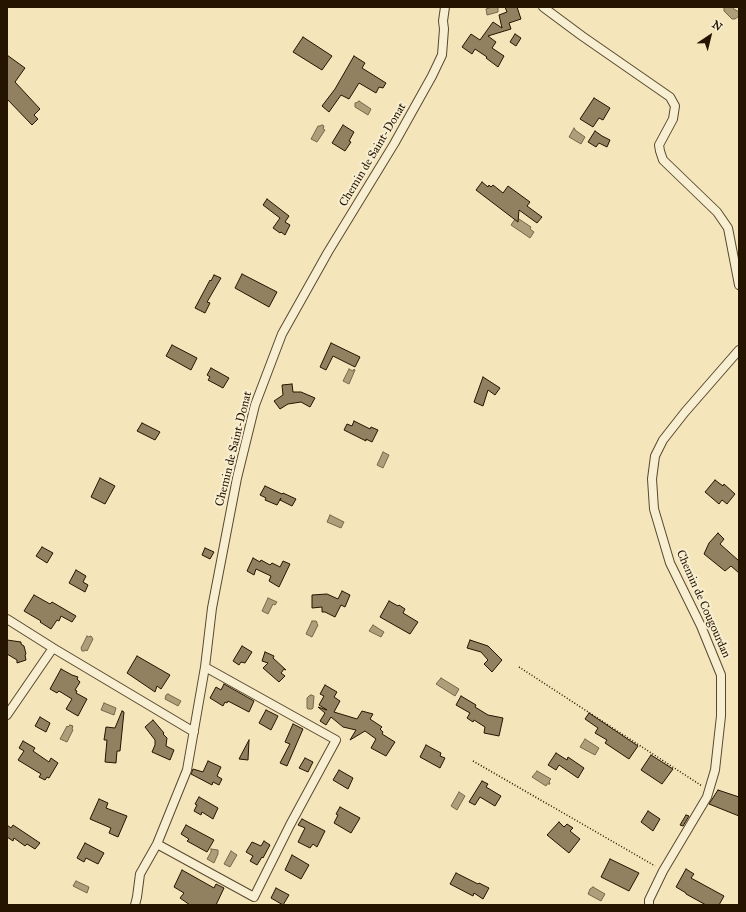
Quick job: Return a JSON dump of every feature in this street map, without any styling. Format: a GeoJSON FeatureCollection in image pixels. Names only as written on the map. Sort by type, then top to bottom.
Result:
{"type":"FeatureCollection","features":[{"type":"Feature","properties":{"kind":"street","name":"Chemin de Saint-Donat"},"geometry":{"type":"LineString","coordinates":[[135,905],[140,874],[157,844],[187,770],[205,667],[212,608],[237,478],[255,405],[282,334],[328,252],[394,144],[432,76],[442,55],[445,7]]}},
{"type":"Feature","properties":{"kind":"street"},"geometry":{"type":"LineString","coordinates":[[543,7],[670,97],[675,106],[673,119],[659,145],[663,160],[717,212],[728,228],[739,285]]}},
{"type":"Feature","properties":{"kind":"street","name":"Chemin de Cougourdan"},"geometry":{"type":"LineString","coordinates":[[649,905],[649,900],[663,871],[707,797],[715,770],[721,716],[721,675],[701,626],[670,563],[654,509],[652,478],[655,456],[663,440],[685,412],[739,350]]}},
{"type":"Feature","properties":{"kind":"street"},"geometry":{"type":"LineString","coordinates":[[7,619],[194,732]]}},
{"type":"Feature","properties":{"kind":"street"},"geometry":{"type":"LineString","coordinates":[[7,715],[54,648]]}},
{"type":"Feature","properties":{"kind":"street"},"geometry":{"type":"LineString","coordinates":[[157,844],[254,897],[290,825],[336,740],[205,667]]}},
{"type":"Feature","properties":{"kind":"path"},"geometry":{"type":"LineString","coordinates":[[519,667],[709,791]]}},
{"type":"Feature","properties":{"kind":"path"},"geometry":{"type":"LineString","coordinates":[[474,761],[663,871]]}},
{"type":"Feature","properties":{"kind":"shaded area"},"geometry":{"type":"Polygon","coordinates":[[[498,7],[498,12],[487,15],[486,9],[498,7]]]}},
{"type":"Feature","properties":{"kind":"shaded area"},"geometry":{"type":"Polygon","coordinates":[[[724,7],[732,7],[739,12],[739,16],[732,19],[724,11],[724,7]]]}},
{"type":"Feature","properties":{"kind":"shaded area"},"geometry":{"type":"Polygon","coordinates":[[[359,101],[371,109],[368,115],[355,107],[355,103],[359,101]]]}},
{"type":"Feature","properties":{"kind":"shaded area"},"geometry":{"type":"Polygon","coordinates":[[[318,126],[324,126],[323,129],[325,130],[317,142],[311,139],[318,126]]]}},
{"type":"Feature","properties":{"kind":"shaded area"},"geometry":{"type":"Polygon","coordinates":[[[574,128],[585,137],[581,144],[569,137],[574,128]]]}},
{"type":"Feature","properties":{"kind":"shaded area"},"geometry":{"type":"Polygon","coordinates":[[[515,219],[519,219],[531,227],[530,229],[534,232],[530,238],[511,225],[515,219]]]}},
{"type":"Feature","properties":{"kind":"shaded area"},"geometry":{"type":"Polygon","coordinates":[[[349,369],[353,371],[354,369],[355,370],[349,384],[343,381],[349,369]]]}},
{"type":"Feature","properties":{"kind":"shaded area"},"geometry":{"type":"Polygon","coordinates":[[[383,452],[389,455],[383,468],[377,465],[383,452]]]}},
{"type":"Feature","properties":{"kind":"shaded area"},"geometry":{"type":"Polygon","coordinates":[[[330,515],[344,522],[341,528],[327,522],[330,515]]]}},
{"type":"Feature","properties":{"kind":"shaded area"},"geometry":{"type":"Polygon","coordinates":[[[268,598],[277,602],[275,605],[273,604],[268,614],[262,611],[268,598]]]}},
{"type":"Feature","properties":{"kind":"shaded area"},"geometry":{"type":"Polygon","coordinates":[[[312,621],[316,621],[318,625],[312,637],[306,634],[312,621]]]}},
{"type":"Feature","properties":{"kind":"shaded area"},"geometry":{"type":"Polygon","coordinates":[[[373,625],[384,632],[381,637],[369,631],[373,625]]]}},
{"type":"Feature","properties":{"kind":"shaded area"},"geometry":{"type":"Polygon","coordinates":[[[87,636],[91,636],[93,639],[87,651],[82,651],[81,648],[87,636]]]}},
{"type":"Feature","properties":{"kind":"shaded area"},"geometry":{"type":"Polygon","coordinates":[[[441,678],[459,689],[455,696],[436,684],[441,678]]]}},
{"type":"Feature","properties":{"kind":"shaded area"},"geometry":{"type":"Polygon","coordinates":[[[168,694],[181,701],[178,706],[165,699],[166,695],[168,694]]]}},
{"type":"Feature","properties":{"kind":"shaded area"},"geometry":{"type":"Polygon","coordinates":[[[311,695],[314,696],[313,708],[308,709],[307,698],[311,695]]]}},
{"type":"Feature","properties":{"kind":"shaded area"},"geometry":{"type":"Polygon","coordinates":[[[104,703],[116,708],[114,715],[101,710],[104,703]]]}},
{"type":"Feature","properties":{"kind":"shaded area"},"geometry":{"type":"Polygon","coordinates":[[[70,725],[73,726],[73,730],[67,742],[60,739],[67,726],[68,727],[70,725]]]}},
{"type":"Feature","properties":{"kind":"shaded area"},"geometry":{"type":"Polygon","coordinates":[[[585,739],[599,748],[595,755],[580,747],[585,739]]]}},
{"type":"Feature","properties":{"kind":"shaded area"},"geometry":{"type":"Polygon","coordinates":[[[537,771],[551,779],[549,781],[550,784],[547,784],[546,786],[532,777],[537,771]]]}},
{"type":"Feature","properties":{"kind":"shaded area"},"geometry":{"type":"Polygon","coordinates":[[[459,792],[465,796],[457,810],[451,806],[459,792]]]}},
{"type":"Feature","properties":{"kind":"shaded area"},"geometry":{"type":"Polygon","coordinates":[[[211,849],[218,850],[214,863],[207,859],[211,849]]]}},
{"type":"Feature","properties":{"kind":"shaded area"},"geometry":{"type":"Polygon","coordinates":[[[231,851],[237,855],[230,867],[224,864],[231,851]]]}},
{"type":"Feature","properties":{"kind":"shaded area"},"geometry":{"type":"Polygon","coordinates":[[[76,881],[89,887],[87,893],[73,886],[76,881]]]}},
{"type":"Feature","properties":{"kind":"shaded area"},"geometry":{"type":"Polygon","coordinates":[[[593,887],[605,894],[601,901],[588,894],[590,889],[593,887]]]}},
{"type":"Feature","properties":{"kind":"building"},"geometry":{"type":"Polygon","coordinates":[[[505,7],[517,7],[521,19],[509,23],[511,29],[488,36],[496,42],[492,48],[504,56],[498,67],[475,49],[472,54],[462,47],[471,34],[480,40],[493,22],[502,28],[499,15],[507,12],[505,7]]]}},
{"type":"Feature","properties":{"kind":"building"},"geometry":{"type":"Polygon","coordinates":[[[515,34],[521,38],[516,46],[510,42],[515,34]]]}},
{"type":"Feature","properties":{"kind":"building"},"geometry":{"type":"Polygon","coordinates":[[[303,37],[332,56],[322,70],[293,52],[303,37]]]}},
{"type":"Feature","properties":{"kind":"building"},"geometry":{"type":"Polygon","coordinates":[[[7,55],[25,68],[15,82],[40,109],[34,115],[38,119],[32,125],[7,99],[7,55]]]}},
{"type":"Feature","properties":{"kind":"building"},"geometry":{"type":"Polygon","coordinates":[[[354,56],[365,63],[362,68],[386,83],[383,88],[379,87],[376,93],[359,83],[349,99],[341,95],[329,112],[322,106],[335,89],[354,56]]]}},
{"type":"Feature","properties":{"kind":"building"},"geometry":{"type":"Polygon","coordinates":[[[594,98],[610,108],[603,120],[599,118],[593,127],[580,119],[594,98]]]}},
{"type":"Feature","properties":{"kind":"building"},"geometry":{"type":"Polygon","coordinates":[[[343,125],[354,132],[349,141],[351,142],[345,151],[332,143],[343,125]]]}},
{"type":"Feature","properties":{"kind":"building"},"geometry":{"type":"Polygon","coordinates":[[[595,131],[610,140],[607,147],[599,143],[596,147],[588,142],[595,131]]]}},
{"type":"Feature","properties":{"kind":"building"},"geometry":{"type":"Polygon","coordinates":[[[482,182],[488,187],[489,185],[491,187],[493,185],[503,193],[508,186],[530,202],[527,206],[542,217],[537,223],[519,210],[518,222],[476,190],[482,182]]]}},
{"type":"Feature","properties":{"kind":"building"},"geometry":{"type":"Polygon","coordinates":[[[267,199],[289,216],[285,222],[290,225],[285,235],[273,228],[280,218],[263,205],[267,199]]]}},
{"type":"Feature","properties":{"kind":"building"},"geometry":{"type":"Polygon","coordinates":[[[242,274],[277,292],[269,307],[235,288],[242,274]]]}},
{"type":"Feature","properties":{"kind":"building"},"geometry":{"type":"Polygon","coordinates":[[[214,275],[221,278],[207,302],[210,303],[205,313],[195,308],[214,275]]]}},
{"type":"Feature","properties":{"kind":"building"},"geometry":{"type":"Polygon","coordinates":[[[331,343],[360,357],[355,367],[333,356],[326,370],[320,367],[331,343]]]}},
{"type":"Feature","properties":{"kind":"building"},"geometry":{"type":"Polygon","coordinates":[[[172,345],[197,358],[191,370],[166,356],[172,345]]]}},
{"type":"Feature","properties":{"kind":"building"},"geometry":{"type":"Polygon","coordinates":[[[211,368],[229,378],[223,388],[208,380],[210,377],[207,375],[211,368]]]}},
{"type":"Feature","properties":{"kind":"building"},"geometry":{"type":"Polygon","coordinates":[[[483,377],[500,388],[495,395],[488,390],[483,406],[474,402],[483,377]]]}},
{"type":"Feature","properties":{"kind":"building"},"geometry":{"type":"Polygon","coordinates":[[[292,384],[293,392],[301,392],[315,398],[310,407],[301,402],[288,404],[280,409],[274,401],[283,395],[282,385],[292,384]]]}},
{"type":"Feature","properties":{"kind":"building"},"geometry":{"type":"Polygon","coordinates":[[[354,421],[370,429],[371,427],[378,430],[372,442],[366,439],[366,441],[344,430],[347,424],[352,426],[354,421]]]}},
{"type":"Feature","properties":{"kind":"building"},"geometry":{"type":"Polygon","coordinates":[[[142,423],[160,432],[155,440],[137,431],[142,423]]]}},
{"type":"Feature","properties":{"kind":"building"},"geometry":{"type":"Polygon","coordinates":[[[100,478],[115,486],[105,504],[91,497],[100,478]]]}},
{"type":"Feature","properties":{"kind":"building"},"geometry":{"type":"Polygon","coordinates":[[[715,480],[723,486],[724,484],[735,494],[727,504],[722,500],[719,504],[705,492],[715,480]]]}},
{"type":"Feature","properties":{"kind":"building"},"geometry":{"type":"Polygon","coordinates":[[[265,486],[296,499],[292,506],[280,500],[281,498],[277,505],[265,500],[266,498],[260,495],[265,486]]]}},
{"type":"Feature","properties":{"kind":"building"},"geometry":{"type":"Polygon","coordinates":[[[718,533],[724,539],[720,544],[739,561],[739,573],[731,566],[725,571],[704,554],[709,543],[718,533]]]}},
{"type":"Feature","properties":{"kind":"building"},"geometry":{"type":"Polygon","coordinates":[[[42,547],[53,553],[47,563],[36,556],[42,547]]]}},
{"type":"Feature","properties":{"kind":"building"},"geometry":{"type":"Polygon","coordinates":[[[205,548],[214,552],[210,559],[202,555],[205,548]]]}},
{"type":"Feature","properties":{"kind":"building"},"geometry":{"type":"Polygon","coordinates":[[[253,558],[260,562],[261,560],[270,565],[272,563],[280,567],[283,561],[290,564],[279,587],[269,581],[271,576],[256,569],[254,575],[247,571],[253,558]]]}},
{"type":"Feature","properties":{"kind":"building"},"geometry":{"type":"Polygon","coordinates":[[[76,570],[86,576],[83,582],[88,585],[85,592],[69,583],[76,570]]]}},
{"type":"Feature","properties":{"kind":"building"},"geometry":{"type":"Polygon","coordinates":[[[342,591],[350,595],[345,607],[341,605],[335,617],[322,612],[322,607],[312,608],[312,595],[327,594],[338,599],[342,591]]]}},
{"type":"Feature","properties":{"kind":"building"},"geometry":{"type":"Polygon","coordinates":[[[34,595],[50,604],[52,602],[76,616],[72,622],[61,616],[59,621],[57,620],[51,629],[24,611],[34,595]]]}},
{"type":"Feature","properties":{"kind":"building"},"geometry":{"type":"Polygon","coordinates":[[[389,601],[405,609],[403,613],[418,622],[410,634],[380,617],[389,601]]]}},
{"type":"Feature","properties":{"kind":"building"},"geometry":{"type":"Polygon","coordinates":[[[7,640],[21,642],[24,646],[26,660],[17,663],[17,660],[7,654],[7,640]]]}},
{"type":"Feature","properties":{"kind":"building"},"geometry":{"type":"Polygon","coordinates":[[[470,640],[488,646],[502,660],[492,672],[484,664],[488,660],[481,652],[467,648],[470,640]]]}},
{"type":"Feature","properties":{"kind":"building"},"geometry":{"type":"Polygon","coordinates":[[[242,646],[252,652],[245,663],[241,662],[239,665],[233,661],[242,646]]]}},
{"type":"Feature","properties":{"kind":"building"},"geometry":{"type":"Polygon","coordinates":[[[265,652],[274,656],[273,658],[286,670],[284,669],[281,673],[285,676],[279,682],[263,668],[268,663],[262,661],[265,652]]]}},
{"type":"Feature","properties":{"kind":"building"},"geometry":{"type":"Polygon","coordinates":[[[137,656],[170,675],[161,689],[157,686],[155,692],[127,673],[137,656]]]}},
{"type":"Feature","properties":{"kind":"building"},"geometry":{"type":"Polygon","coordinates":[[[61,669],[78,677],[77,679],[80,682],[75,690],[77,691],[76,693],[87,699],[78,716],[66,709],[72,699],[59,691],[57,693],[50,689],[61,669]]]}},
{"type":"Feature","properties":{"kind":"building"},"geometry":{"type":"Polygon","coordinates":[[[224,684],[254,701],[249,712],[228,701],[227,703],[225,702],[223,706],[210,698],[216,687],[221,690],[224,684]]]}},
{"type":"Feature","properties":{"kind":"building"},"geometry":{"type":"Polygon","coordinates":[[[325,685],[337,692],[334,697],[340,701],[334,712],[357,719],[362,711],[373,714],[370,719],[382,727],[380,729],[383,732],[382,734],[395,742],[386,756],[371,748],[376,739],[365,731],[350,740],[356,730],[343,727],[331,717],[326,725],[320,721],[325,713],[318,707],[327,710],[319,705],[324,696],[320,694],[325,685]]]}},
{"type":"Feature","properties":{"kind":"building"},"geometry":{"type":"Polygon","coordinates":[[[461,696],[476,705],[475,707],[488,715],[503,718],[499,736],[484,733],[485,727],[474,720],[473,722],[467,718],[470,713],[456,705],[461,696]]]}},
{"type":"Feature","properties":{"kind":"building"},"geometry":{"type":"Polygon","coordinates":[[[266,710],[278,716],[271,730],[259,723],[266,710]]]}},
{"type":"Feature","properties":{"kind":"building"},"geometry":{"type":"Polygon","coordinates":[[[122,711],[124,712],[120,751],[117,751],[116,763],[105,762],[107,740],[104,740],[106,727],[115,728],[122,711]]]}},
{"type":"Feature","properties":{"kind":"building"},"geometry":{"type":"Polygon","coordinates":[[[589,713],[638,746],[629,759],[605,743],[607,740],[595,733],[598,728],[585,719],[589,713]]]}},
{"type":"Feature","properties":{"kind":"building"},"geometry":{"type":"Polygon","coordinates":[[[40,717],[50,723],[46,732],[35,726],[40,717]]]}},
{"type":"Feature","properties":{"kind":"building"},"geometry":{"type":"Polygon","coordinates":[[[153,720],[167,738],[166,746],[174,750],[170,760],[152,752],[155,745],[155,740],[145,727],[153,720]]]}},
{"type":"Feature","properties":{"kind":"building"},"geometry":{"type":"Polygon","coordinates":[[[293,724],[303,729],[287,766],[280,763],[290,744],[285,742],[293,724]]]}},
{"type":"Feature","properties":{"kind":"building"},"geometry":{"type":"Polygon","coordinates":[[[249,740],[248,760],[239,759],[249,740]]]}},
{"type":"Feature","properties":{"kind":"building"},"geometry":{"type":"Polygon","coordinates":[[[23,741],[35,748],[33,751],[49,762],[51,758],[58,763],[49,778],[47,777],[45,780],[39,777],[41,774],[18,760],[24,751],[19,748],[23,741]]]}},
{"type":"Feature","properties":{"kind":"building"},"geometry":{"type":"Polygon","coordinates":[[[426,745],[441,753],[440,756],[445,758],[440,768],[420,757],[426,745]]]}},
{"type":"Feature","properties":{"kind":"building"},"geometry":{"type":"Polygon","coordinates":[[[556,753],[567,760],[568,757],[584,768],[578,778],[559,765],[556,770],[548,765],[556,753]]]}},
{"type":"Feature","properties":{"kind":"building"},"geometry":{"type":"Polygon","coordinates":[[[651,755],[673,769],[662,784],[641,770],[651,755]]]}},
{"type":"Feature","properties":{"kind":"building"},"geometry":{"type":"Polygon","coordinates":[[[305,758],[313,762],[308,772],[299,768],[305,758]]]}},
{"type":"Feature","properties":{"kind":"building"},"geometry":{"type":"Polygon","coordinates":[[[208,761],[221,767],[217,776],[222,779],[219,785],[213,782],[212,785],[191,774],[193,769],[203,772],[208,761]]]}},
{"type":"Feature","properties":{"kind":"building"},"geometry":{"type":"Polygon","coordinates":[[[339,770],[353,778],[348,789],[333,780],[339,770]]]}},
{"type":"Feature","properties":{"kind":"building"},"geometry":{"type":"Polygon","coordinates":[[[482,781],[488,784],[486,787],[501,796],[495,806],[480,797],[475,805],[469,802],[482,781]]]}},
{"type":"Feature","properties":{"kind":"building"},"geometry":{"type":"Polygon","coordinates":[[[718,790],[739,797],[739,816],[709,804],[718,790]]]}},
{"type":"Feature","properties":{"kind":"building"},"geometry":{"type":"Polygon","coordinates":[[[199,797],[218,808],[213,819],[202,812],[201,815],[194,811],[197,805],[195,804],[199,797]]]}},
{"type":"Feature","properties":{"kind":"building"},"geometry":{"type":"Polygon","coordinates":[[[99,799],[108,803],[106,808],[127,816],[118,837],[109,833],[111,828],[90,819],[99,799]]]}},
{"type":"Feature","properties":{"kind":"building"},"geometry":{"type":"Polygon","coordinates":[[[340,807],[360,818],[351,833],[334,823],[338,815],[336,814],[340,807]]]}},
{"type":"Feature","properties":{"kind":"building"},"geometry":{"type":"Polygon","coordinates":[[[648,811],[660,819],[653,831],[641,822],[648,811]]]}},
{"type":"Feature","properties":{"kind":"building"},"geometry":{"type":"Polygon","coordinates":[[[686,815],[689,816],[683,826],[680,825],[686,815]]]}},
{"type":"Feature","properties":{"kind":"building"},"geometry":{"type":"Polygon","coordinates":[[[302,819],[325,831],[317,847],[313,844],[310,848],[298,842],[305,828],[298,825],[302,819]]]}},
{"type":"Feature","properties":{"kind":"building"},"geometry":{"type":"Polygon","coordinates":[[[559,822],[564,827],[567,824],[573,828],[570,831],[580,839],[569,853],[547,835],[559,822]]]}},
{"type":"Feature","properties":{"kind":"building"},"geometry":{"type":"Polygon","coordinates":[[[7,825],[11,828],[13,825],[40,843],[35,849],[27,844],[25,846],[14,838],[13,841],[7,837],[7,825]]]}},
{"type":"Feature","properties":{"kind":"building"},"geometry":{"type":"Polygon","coordinates":[[[186,825],[214,840],[207,852],[187,841],[189,839],[181,834],[186,825]]]}},
{"type":"Feature","properties":{"kind":"building"},"geometry":{"type":"Polygon","coordinates":[[[264,841],[270,845],[263,858],[262,857],[257,865],[250,861],[253,856],[246,852],[252,842],[261,846],[264,841]]]}},
{"type":"Feature","properties":{"kind":"building"},"geometry":{"type":"Polygon","coordinates":[[[85,843],[104,853],[98,864],[86,858],[84,862],[77,858],[85,843]]]}},
{"type":"Feature","properties":{"kind":"building"},"geometry":{"type":"Polygon","coordinates":[[[292,855],[309,865],[301,879],[285,870],[292,855]]]}},
{"type":"Feature","properties":{"kind":"building"},"geometry":{"type":"Polygon","coordinates":[[[610,859],[639,873],[629,891],[601,877],[610,859]]]}},
{"type":"Feature","properties":{"kind":"building"},"geometry":{"type":"Polygon","coordinates":[[[686,869],[694,874],[691,878],[724,896],[719,905],[706,905],[676,887],[686,869]]]}},
{"type":"Feature","properties":{"kind":"building"},"geometry":{"type":"Polygon","coordinates":[[[182,870],[214,888],[216,884],[224,888],[216,905],[190,905],[180,898],[184,893],[174,887],[182,870]]]}},
{"type":"Feature","properties":{"kind":"building"},"geometry":{"type":"Polygon","coordinates":[[[456,873],[489,888],[483,899],[474,893],[473,896],[450,884],[456,873]]]}},
{"type":"Feature","properties":{"kind":"building"},"geometry":{"type":"Polygon","coordinates":[[[276,888],[289,895],[283,905],[271,898],[276,888]]]}}]}
